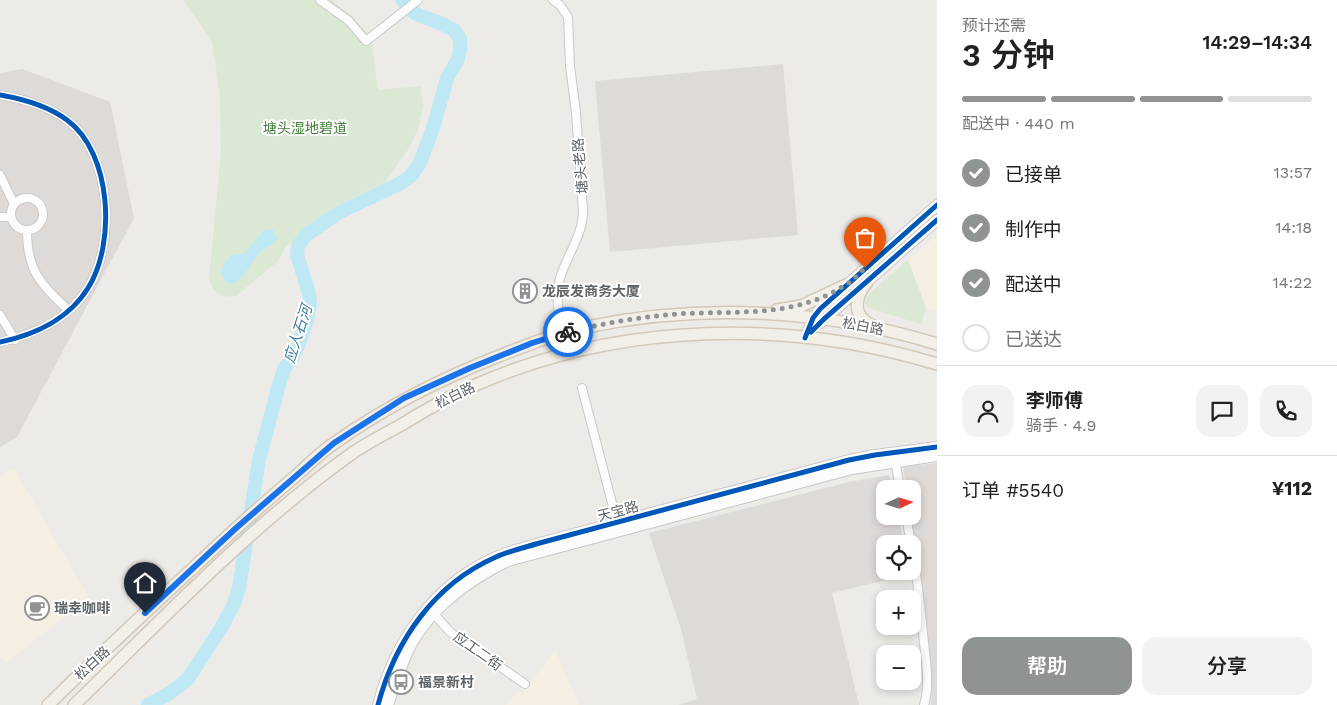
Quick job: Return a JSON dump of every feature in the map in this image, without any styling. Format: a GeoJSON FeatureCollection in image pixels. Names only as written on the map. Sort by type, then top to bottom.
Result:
{"type":"FeatureCollection","features":[{"type":"Feature","properties":{"kind":"main road"},"geometry":{"type":"LineString","coordinates":[[866,282],[858,297],[857,306],[863,320],[877,328]]}},
{"type":"Feature","properties":{"kind":"main road"},"geometry":{"type":"LineString","coordinates":[[752,313],[801,306],[846,285]]}},
{"type":"Feature","properties":{"kind":"main road","name":"松白路"},"geometry":{"type":"LineString","coordinates":[[48,705],[235,529],[334,443],[404,398],[470,368],[532,343],[585,327],[678,314],[752,313],[818,318],[877,328],[937,344]]}},
{"type":"Feature","properties":{"kind":"main road"},"geometry":{"type":"LineString","coordinates":[[886,351],[880,348],[878,338],[884,332],[890,331]]}},
{"type":"Feature","properties":{"kind":"main road","name":"松白路"},"geometry":{"type":"LineString","coordinates":[[74,705],[233,551],[272,516],[355,451],[440,402],[481,382],[553,358],[604,345],[650,338],[738,334],[805,338],[886,351],[937,364]]}},
{"type":"Feature","properties":{"kind":"street"},"geometry":{"type":"LineString","coordinates":[[320,0],[349,21],[366,41],[418,0]]}},
{"type":"Feature","properties":{"kind":"street","name":"塘头老路"},"geometry":{"type":"LineString","coordinates":[[553,0],[564,10],[569,25],[570,66],[576,113],[583,210],[582,225],[558,286],[558,307],[563,333]]}},
{"type":"Feature","properties":{"kind":"street"},"geometry":{"type":"LineString","coordinates":[[0,95],[45,108],[68,120],[85,140],[98,167],[105,209],[105,233],[102,249],[88,288],[68,310],[45,328],[15,340],[0,342]]}},
{"type":"Feature","properties":{"kind":"street"},"geometry":{"type":"LineString","coordinates":[[0,175],[14,204],[11,216],[18,227],[28,230],[35,228],[41,222],[44,215],[43,208],[39,202],[27,198],[14,204]]}},
{"type":"Feature","properties":{"kind":"street"},"geometry":{"type":"LineString","coordinates":[[818,318],[820,309],[937,205]]}},
{"type":"Feature","properties":{"kind":"street"},"geometry":{"type":"LineString","coordinates":[[0,217],[11,216]]}},
{"type":"Feature","properties":{"kind":"street"},"geometry":{"type":"LineString","coordinates":[[805,338],[818,318],[866,282],[937,220]]}},
{"type":"Feature","properties":{"kind":"street"},"geometry":{"type":"LineString","coordinates":[[28,230],[29,257],[37,277],[44,287],[68,310]]}},
{"type":"Feature","properties":{"kind":"street"},"geometry":{"type":"LineString","coordinates":[[0,315],[15,340]]}},
{"type":"Feature","properties":{"kind":"street"},"geometry":{"type":"LineString","coordinates":[[582,388],[617,522]]}},
{"type":"Feature","properties":{"kind":"street","name":"天宝路"},"geometry":{"type":"LineString","coordinates":[[388,705],[409,649],[434,614],[459,590],[492,568],[508,560],[937,447]]}},
{"type":"Feature","properties":{"kind":"street","name":"天宝路"},"geometry":{"type":"LineString","coordinates":[[378,705],[392,663],[405,637],[421,615],[462,577],[496,557],[617,522],[849,460],[937,456]]}},
{"type":"Feature","properties":{"kind":"street"},"geometry":{"type":"LineString","coordinates":[[894,457],[898,480]]}},
{"type":"Feature","properties":{"kind":"street"},"geometry":{"type":"LineString","coordinates":[[917,580],[926,665],[927,689],[924,705]]}},
{"type":"Feature","properties":{"kind":"street","name":"应工二街"},"geometry":{"type":"LineString","coordinates":[[434,614],[450,632],[525,684]]}},
{"type":"Feature","properties":{"kind":"shaded area"},"geometry":{"type":"Polygon","coordinates":[[[783,64],[798,235],[610,252],[595,81],[783,64]]]}},
{"type":"Feature","properties":{"kind":"shaded area"},"geometry":{"type":"Polygon","coordinates":[[[22,69],[110,102],[134,218],[17,437],[0,447],[0,73],[22,69]]]}},
{"type":"Feature","properties":{"kind":"shaded area"},"geometry":{"type":"Polygon","coordinates":[[[937,235],[937,312],[926,308],[908,260],[937,235]]]}},
{"type":"Feature","properties":{"kind":"shaded area"},"geometry":{"type":"Polygon","coordinates":[[[937,463],[937,705],[931,705],[932,690],[921,607],[921,590],[919,590],[917,580],[921,580],[921,535],[912,535],[910,525],[921,525],[921,480],[905,480],[903,467],[937,463]]]}},
{"type":"Feature","properties":{"kind":"shaded area"},"geometry":{"type":"Polygon","coordinates":[[[14,468],[89,598],[6,663],[0,658],[0,476],[14,468]]]}},
{"type":"Feature","properties":{"kind":"shaded area"},"geometry":{"type":"Polygon","coordinates":[[[889,475],[890,480],[876,480],[876,525],[900,525],[902,535],[876,535],[876,580],[886,580],[832,593],[859,705],[678,705],[697,699],[681,629],[649,533],[849,482],[889,475]]]}},
{"type":"Feature","properties":{"kind":"shaded area"},"geometry":{"type":"Polygon","coordinates":[[[555,649],[579,705],[507,705],[518,690],[524,693],[555,649]]]}},
{"type":"Feature","properties":{"kind":"green space","name":"塘头湿地碧道"},"geometry":{"type":"Polygon","coordinates":[[[183,0],[331,0],[353,17],[371,38],[378,90],[421,86],[423,106],[418,130],[407,151],[384,183],[336,206],[286,247],[278,261],[236,296],[231,297],[219,294],[213,288],[209,279],[221,152],[220,97],[212,41],[183,0]]]}},
{"type":"Feature","properties":{"kind":"green space"},"geometry":{"type":"Polygon","coordinates":[[[908,260],[926,308],[921,324],[868,308],[865,302],[870,293],[908,260]]]}},
{"type":"Feature","properties":{"kind":"water"},"geometry":{"type":"Polygon","coordinates":[[[265,229],[273,230],[277,238],[276,241],[259,253],[236,282],[231,284],[226,281],[221,273],[223,265],[231,255],[244,254],[265,229]]]}},
{"type":"Feature","properties":{"kind":"waterway","name":"应人石河"},"geometry":{"type":"LineString","coordinates":[[148,705],[170,693],[188,679],[221,628],[233,606],[239,588],[259,460],[284,369],[299,343],[310,305],[309,293],[297,255],[298,246],[306,235],[340,212],[399,184],[411,176],[420,163],[434,125],[447,78],[458,59],[460,39],[454,30],[416,14],[402,0]]}},
{"type":"Feature","properties":{"kind":"cycle path"},"geometry":{"type":"LineString","coordinates":[[0,95],[44,107],[67,120],[82,135],[93,154],[101,176],[106,224],[103,248],[97,270],[80,299],[71,309],[50,324],[25,335],[0,342]]}},
{"type":"Feature","properties":{"kind":"cycle path"},"geometry":{"type":"LineString","coordinates":[[805,338],[813,318],[820,309],[937,205]]}},
{"type":"Feature","properties":{"kind":"cycle path"},"geometry":{"type":"LineString","coordinates":[[811,332],[937,220]]}},
{"type":"Feature","properties":{"kind":"cycle path"},"geometry":{"type":"LineString","coordinates":[[378,705],[385,681],[395,659],[406,637],[420,617],[454,583],[474,568],[496,557],[536,544],[849,460],[937,447]]}},
{"type":"Feature","properties":{"kind":"way so far"},"geometry":{"type":"LineString","coordinates":[[568,332],[585,327],[678,314],[752,313],[801,306],[846,285],[865,268]]}},
{"type":"Feature","properties":{"kind":"place","name":"龙辰发商务大厦"},"geometry":{"type":"Point","coordinates":[525,291]}},
{"type":"Feature","properties":{"kind":"place","name":"瑞幸咖啡"},"geometry":{"type":"Point","coordinates":[37,608]}},
{"type":"Feature","properties":{"kind":"place","name":"福景新村"},"geometry":{"type":"Point","coordinates":[401,682]}},
{"type":"Feature","properties":{"kind":"route"},"geometry":{"type":"LineString","coordinates":[[145,613],[235,529],[334,443],[404,398],[470,368],[532,343],[568,332]]}}]}
